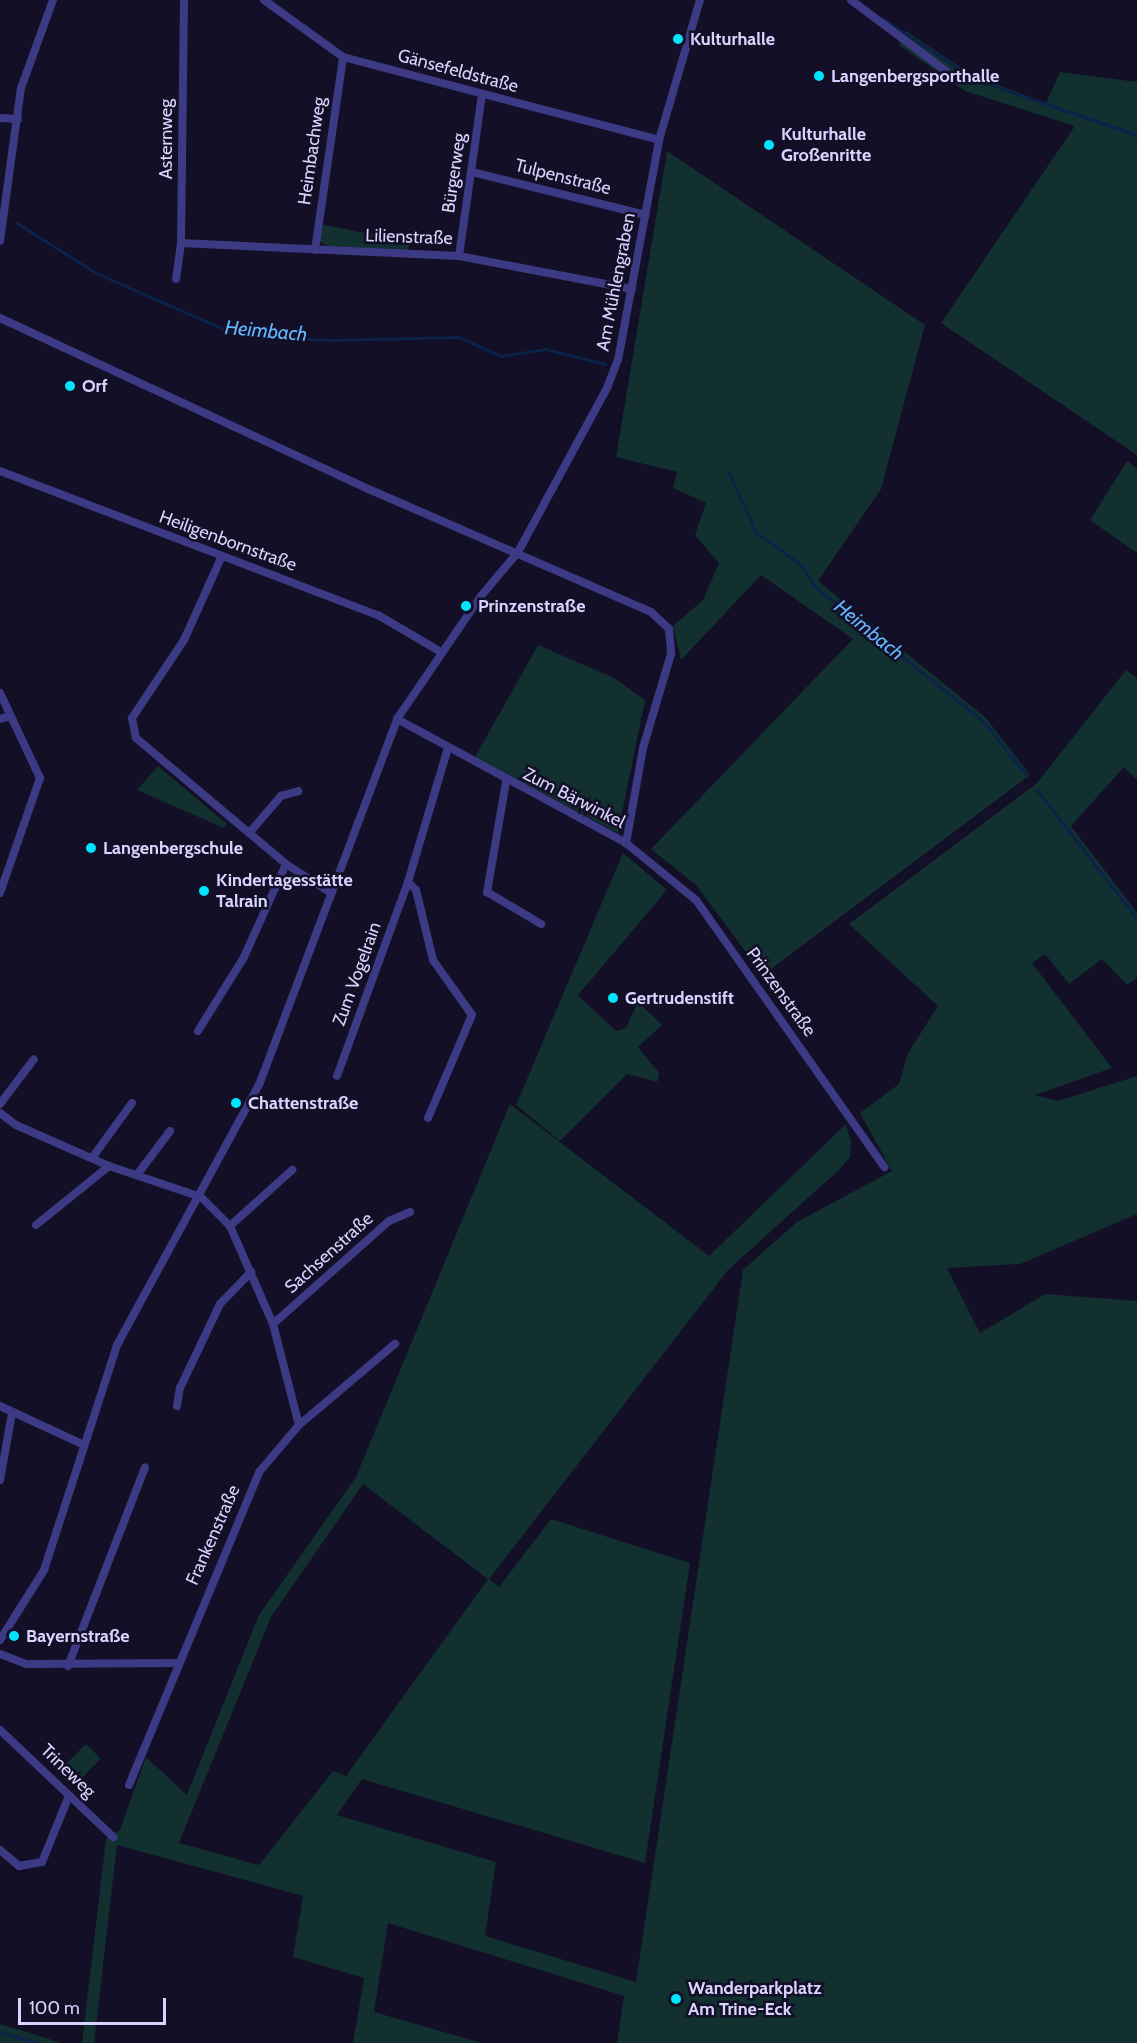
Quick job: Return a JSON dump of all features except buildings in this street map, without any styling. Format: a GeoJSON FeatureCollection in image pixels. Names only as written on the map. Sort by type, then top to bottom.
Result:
{"type":"FeatureCollection","features":[{"type":"Feature","properties":{"kind":"street"},"geometry":{"type":"LineString","coordinates":[[0,240],[28,61],[53,0]]}},
{"type":"Feature","properties":{"kind":"street","name":"Asternweg"},"geometry":{"type":"LineString","coordinates":[[176,279],[181,243],[184,0]]}},
{"type":"Feature","properties":{"kind":"street","name":"Gänsefeldstraße"},"geometry":{"type":"LineString","coordinates":[[264,0],[343,57],[659,140]]}},
{"type":"Feature","properties":{"kind":"street","name":"Am Mühlengraben"},"geometry":{"type":"LineString","coordinates":[[518,552],[607,388],[632,289],[659,140],[700,0]]}},
{"type":"Feature","properties":{"kind":"street"},"geometry":{"type":"LineString","coordinates":[[851,0],[958,80]]}},
{"type":"Feature","properties":{"kind":"street","name":"Heimbachweg"},"geometry":{"type":"LineString","coordinates":[[315,250],[343,57]]}},
{"type":"Feature","properties":{"kind":"street","name":"Bürgerweg"},"geometry":{"type":"LineString","coordinates":[[459,256],[482,95]]}},
{"type":"Feature","properties":{"kind":"street"},"geometry":{"type":"LineString","coordinates":[[0,118],[18,119]]}},
{"type":"Feature","properties":{"kind":"street","name":"Tulpenstraße"},"geometry":{"type":"LineString","coordinates":[[472,172],[646,215]]}},
{"type":"Feature","properties":{"kind":"street","name":"Lilienstraße"},"geometry":{"type":"LineString","coordinates":[[181,243],[459,256],[632,289]]}},
{"type":"Feature","properties":{"kind":"street"},"geometry":{"type":"LineString","coordinates":[[0,318],[373,491],[518,552],[651,612],[669,629],[671,654],[643,748],[626,843]]}},
{"type":"Feature","properties":{"kind":"street","name":"Heiligenbornstraße"},"geometry":{"type":"LineString","coordinates":[[0,471],[221,558],[378,615],[441,652]]}},
{"type":"Feature","properties":{"kind":"street"},"geometry":{"type":"LineString","coordinates":[[0,1640],[37,1587],[117,1345],[201,1197],[259,1085],[397,719],[441,652],[518,552]]}},
{"type":"Feature","properties":{"kind":"street"},"geometry":{"type":"LineString","coordinates":[[221,558],[184,640],[132,718],[136,738],[286,864],[331,893]]}},
{"type":"Feature","properties":{"kind":"street"},"geometry":{"type":"LineString","coordinates":[[0,693],[40,778],[0,893]]}},
{"type":"Feature","properties":{"kind":"street"},"geometry":{"type":"LineString","coordinates":[[0,719],[11,716]]}},
{"type":"Feature","properties":{"kind":"street","name":"Zum Bärwinkel"},"geometry":{"type":"LineString","coordinates":[[397,719],[506,782],[626,843]]}},
{"type":"Feature","properties":{"kind":"street","name":"Zum Vogelrain"},"geometry":{"type":"LineString","coordinates":[[337,1076],[408,882],[448,748]]}},
{"type":"Feature","properties":{"kind":"street","name":"Zum Bärwinkel"},"geometry":{"type":"LineString","coordinates":[[506,782],[487,892],[542,924]]}},
{"type":"Feature","properties":{"kind":"street"},"geometry":{"type":"LineString","coordinates":[[250,832],[281,796],[298,791]]}},
{"type":"Feature","properties":{"kind":"street","name":"Prinzenstraße"},"geometry":{"type":"LineString","coordinates":[[626,843],[696,900],[884,1167]]}},
{"type":"Feature","properties":{"kind":"street"},"geometry":{"type":"LineString","coordinates":[[198,1031],[244,957],[286,864]]}},
{"type":"Feature","properties":{"kind":"street"},"geometry":{"type":"LineString","coordinates":[[408,882],[416,890],[433,960],[472,1015],[428,1118]]}},
{"type":"Feature","properties":{"kind":"street"},"geometry":{"type":"LineString","coordinates":[[0,1104],[34,1059]]}},
{"type":"Feature","properties":{"kind":"street"},"geometry":{"type":"LineString","coordinates":[[92,1158],[132,1103]]}},
{"type":"Feature","properties":{"kind":"street"},"geometry":{"type":"LineString","coordinates":[[0,1113],[16,1125],[109,1166],[201,1197]]}},
{"type":"Feature","properties":{"kind":"street"},"geometry":{"type":"LineString","coordinates":[[137,1175],[170,1131]]}},
{"type":"Feature","properties":{"kind":"street"},"geometry":{"type":"LineString","coordinates":[[36,1225],[109,1166]]}},
{"type":"Feature","properties":{"kind":"street"},"geometry":{"type":"LineString","coordinates":[[230,1226],[292,1170]]}},
{"type":"Feature","properties":{"kind":"street","name":"Sachsenstraße"},"geometry":{"type":"LineString","coordinates":[[201,1197],[230,1226],[251,1272],[273,1324],[299,1425]]}},
{"type":"Feature","properties":{"kind":"street","name":"Sachsenstraße"},"geometry":{"type":"LineString","coordinates":[[273,1324],[389,1221],[410,1212]]}},
{"type":"Feature","properties":{"kind":"street"},"geometry":{"type":"LineString","coordinates":[[177,1406],[180,1388],[220,1304],[251,1272]]}},
{"type":"Feature","properties":{"kind":"street","name":"Frankenstraße"},"geometry":{"type":"LineString","coordinates":[[129,1785],[176,1663],[260,1471],[299,1425],[395,1344]]}},
{"type":"Feature","properties":{"kind":"street"},"geometry":{"type":"LineString","coordinates":[[0,1406],[84,1445]]}},
{"type":"Feature","properties":{"kind":"street"},"geometry":{"type":"LineString","coordinates":[[0,1480],[12,1413]]}},
{"type":"Feature","properties":{"kind":"street"},"geometry":{"type":"LineString","coordinates":[[68,1666],[146,1467]]}},
{"type":"Feature","properties":{"kind":"street"},"geometry":{"type":"LineString","coordinates":[[0,1654],[14,1662],[68,1666],[176,1663]]}},
{"type":"Feature","properties":{"kind":"street","name":"Trineweg"},"geometry":{"type":"LineString","coordinates":[[0,1730],[112,1837]]}},
{"type":"Feature","properties":{"kind":"street"},"geometry":{"type":"LineString","coordinates":[[0,1850],[19,1866],[42,1862],[69,1796]]}},
{"type":"Feature","properties":{"kind":"green space"},"geometry":{"type":"Polygon","coordinates":[[[906,31],[972,75],[1046,103],[1060,72],[1137,82],[1137,455],[941,323],[1075,126],[965,91],[899,45],[906,31]]]}},
{"type":"Feature","properties":{"kind":"green space"},"geometry":{"type":"Polygon","coordinates":[[[667,151],[925,325],[881,489],[818,581],[986,718],[1030,775],[763,975],[696,885],[651,849],[853,639],[761,575],[681,660],[673,626],[703,600],[719,563],[695,535],[706,503],[673,488],[677,472],[616,457],[667,151]]]}},
{"type":"Feature","properties":{"kind":"green space"},"geometry":{"type":"Polygon","coordinates":[[[320,224],[410,242],[408,250],[328,246],[319,241],[320,224]]]}},
{"type":"Feature","properties":{"kind":"green space"},"geometry":{"type":"Polygon","coordinates":[[[1127,461],[1137,468],[1137,553],[1090,520],[1127,461]]]}},
{"type":"Feature","properties":{"kind":"green space"},"geometry":{"type":"Polygon","coordinates":[[[538,645],[614,678],[645,700],[618,833],[475,757],[538,645]]]}},
{"type":"Feature","properties":{"kind":"green space"},"geometry":{"type":"Polygon","coordinates":[[[1126,670],[1137,678],[1137,780],[1124,767],[1071,826],[1137,913],[1137,978],[1127,985],[1102,959],[1069,984],[1045,954],[1032,963],[1112,1068],[1035,1095],[1058,1101],[1137,1076],[1137,1214],[1020,1264],[947,1268],[980,1333],[1045,1294],[1137,1301],[1137,2043],[617,2043],[624,1996],[388,1923],[374,2012],[482,2043],[353,2043],[364,1978],[293,1957],[303,1896],[117,1845],[94,2043],[82,2043],[106,1839],[120,1830],[146,1757],[187,1795],[259,1615],[356,1477],[510,1104],[709,1256],[846,1124],[851,1142],[850,1157],[840,1169],[728,1270],[489,1579],[499,1587],[551,1519],[690,1563],[645,1863],[362,1779],[337,1815],[496,1862],[485,1936],[636,1982],[743,1270],[797,1222],[892,1171],[860,1113],[899,1084],[908,1053],[938,1006],[849,924],[1037,783],[1126,670]],[[363,1484],[271,1617],[179,1843],[259,1865],[333,1771],[346,1776],[488,1579],[363,1484]]]}},
{"type":"Feature","properties":{"kind":"green space"},"geometry":{"type":"Polygon","coordinates":[[[158,766],[227,824],[224,828],[137,790],[158,766]]]}},
{"type":"Feature","properties":{"kind":"green space"},"geometry":{"type":"Polygon","coordinates":[[[623,853],[667,890],[578,995],[616,1031],[626,1028],[638,1002],[662,1025],[638,1047],[659,1073],[657,1082],[627,1074],[560,1141],[516,1105],[623,853]]]}},
{"type":"Feature","properties":{"kind":"green space"},"geometry":{"type":"Polygon","coordinates":[[[86,1744],[101,1759],[73,1787],[58,1772],[86,1744]]]}},
{"type":"Feature","properties":{"kind":"green space"},"geometry":{"type":"Polygon","coordinates":[[[0,2024],[62,2043],[0,2043],[0,2024]]]}},
{"type":"Feature","properties":{"kind":"waterway"},"geometry":{"type":"LineString","coordinates":[[882,18],[974,79],[1137,135]]}},
{"type":"Feature","properties":{"kind":"waterway","name":"Heimbach"},"geometry":{"type":"LineString","coordinates":[[17,223],[96,273],[226,330],[269,327],[293,338],[329,340],[459,337],[501,356],[545,349],[605,364]]}},
{"type":"Feature","properties":{"kind":"waterway","name":"Heimbach"},"geometry":{"type":"LineString","coordinates":[[729,473],[756,532],[801,565],[816,588],[983,721],[1027,776]]}},
{"type":"Feature","properties":{"kind":"waterway","name":"Heimbach"},"geometry":{"type":"LineString","coordinates":[[1037,790],[1137,919]]}},
{"type":"Feature","properties":{"kind":"waterway"},"geometry":{"type":"LineString","coordinates":[[0,2032],[38,2043]]}},
{"type":"Feature","properties":{"kind":"place","name":"Kulturhalle"},"geometry":{"type":"Point","coordinates":[678,39]}},
{"type":"Feature","properties":{"kind":"place","name":"Langenbergsporthalle"},"geometry":{"type":"Point","coordinates":[819,76]}},
{"type":"Feature","properties":{"kind":"place","name":"Kulturhalle Großenritte"},"geometry":{"type":"Point","coordinates":[769,145]}},
{"type":"Feature","properties":{"kind":"place","name":"Orf"},"geometry":{"type":"Point","coordinates":[70,386]}},
{"type":"Feature","properties":{"kind":"place","name":"Prinzenstraße"},"geometry":{"type":"Point","coordinates":[466,606]}},
{"type":"Feature","properties":{"kind":"place","name":"Langenbergschule"},"geometry":{"type":"Point","coordinates":[91,848]}},
{"type":"Feature","properties":{"kind":"place","name":"Kindertagesstätte Talrain"},"geometry":{"type":"Point","coordinates":[204,891]}},
{"type":"Feature","properties":{"kind":"place","name":"Gertrudenstift"},"geometry":{"type":"Point","coordinates":[613,998]}},
{"type":"Feature","properties":{"kind":"place","name":"Chattenstraße"},"geometry":{"type":"Point","coordinates":[236,1103]}},
{"type":"Feature","properties":{"kind":"place","name":"Bayernstraße"},"geometry":{"type":"Point","coordinates":[14,1636]}},
{"type":"Feature","properties":{"kind":"place","name":"Wanderparkplatz Am Trine-Eck"},"geometry":{"type":"Point","coordinates":[676,1999]}}]}
